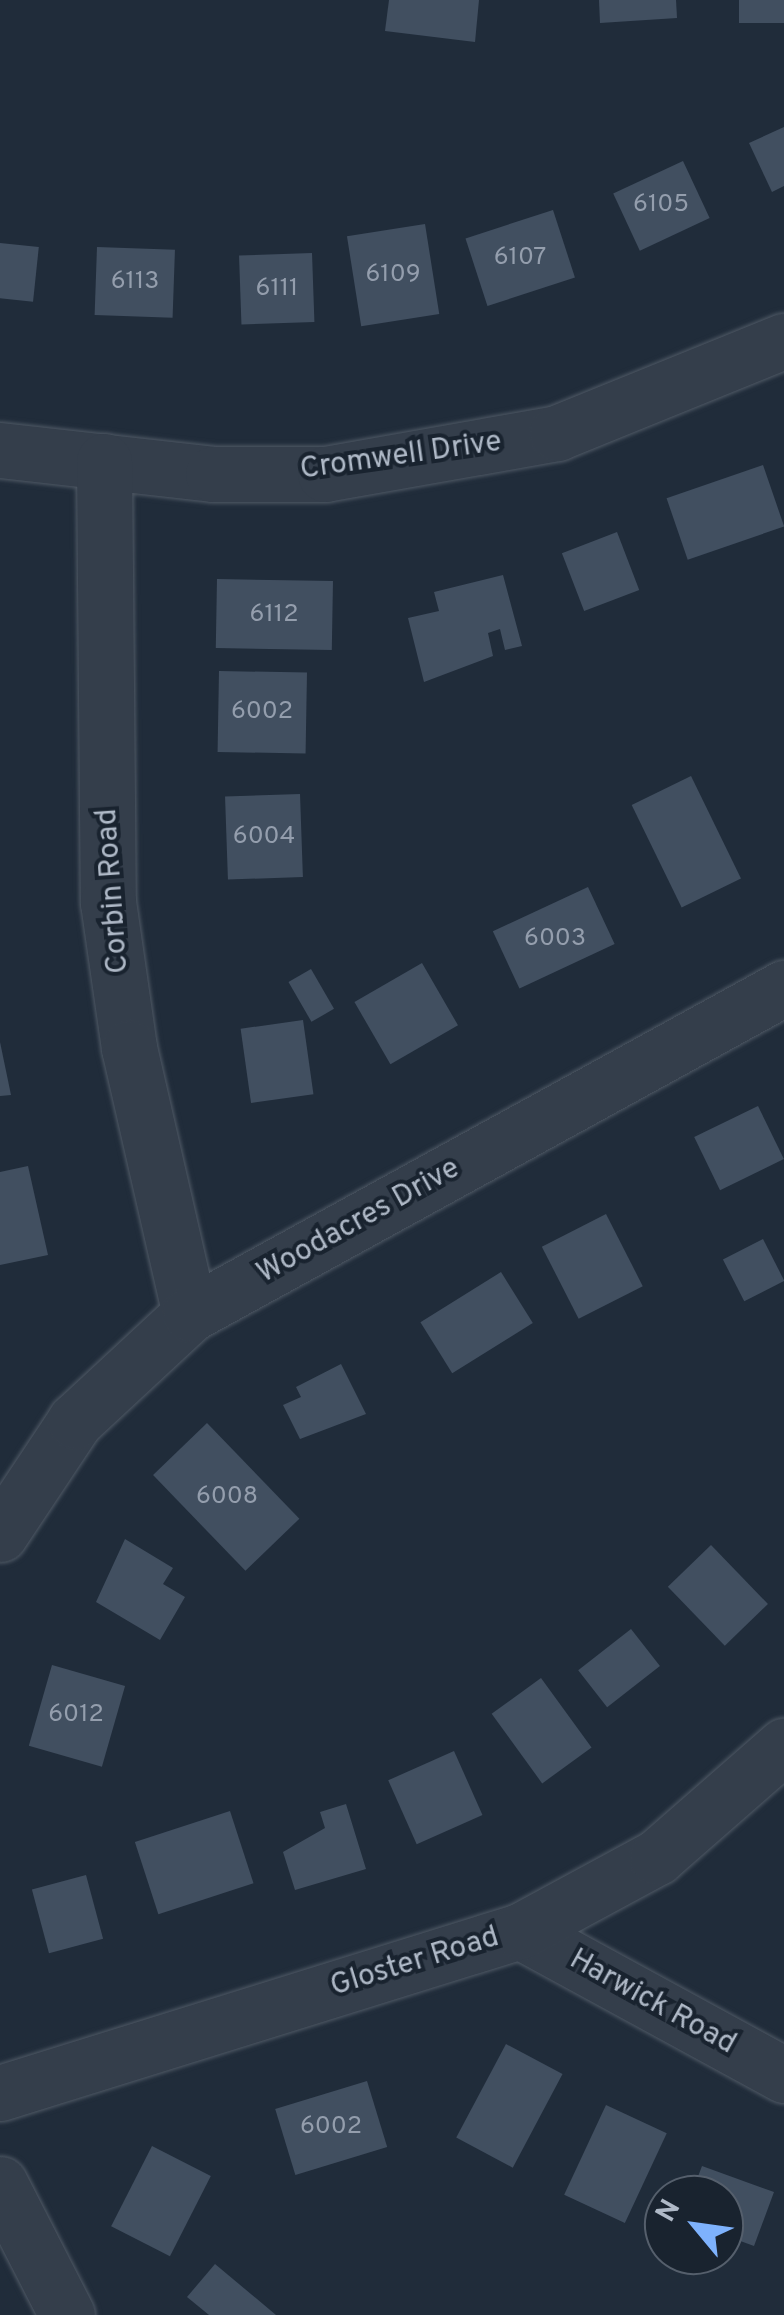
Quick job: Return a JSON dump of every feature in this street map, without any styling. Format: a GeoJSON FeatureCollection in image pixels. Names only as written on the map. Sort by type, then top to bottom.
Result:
{"type":"FeatureCollection","features":[{"type":"Feature","properties":{"kind":"street","name":"Cromwell Drive"},"geometry":{"type":"LineString","coordinates":[[0,450],[104,461],[325,474],[557,433],[784,341]]}},
{"type":"Feature","properties":{"kind":"street","name":"Corbin Road"},"geometry":{"type":"LineString","coordinates":[[104,461],[108,902],[129,1048],[190,1314]]}},
{"type":"Feature","properties":{"kind":"street","name":"Woodacres Drive"},"geometry":{"type":"LineString","coordinates":[[0,1534],[75,1421],[190,1314],[784,988]]}},
{"type":"Feature","properties":{"kind":"street","name":"Gloster Road"},"geometry":{"type":"LineString","coordinates":[[0,2093],[520,1930],[657,1857],[784,1746]]}},
{"type":"Feature","properties":{"kind":"street","name":"Harwick Road"},"geometry":{"type":"LineString","coordinates":[[520,1930],[784,2075]]}},
{"type":"Feature","properties":{"kind":"street"},"geometry":{"type":"LineString","coordinates":[[0,2184],[67,2315]]}},
{"type":"Feature","properties":{"kind":"building"},"geometry":{"type":"Polygon","coordinates":[[[389,0],[479,0],[475,42],[385,31],[389,0]]]}},
{"type":"Feature","properties":{"kind":"building"},"geometry":{"type":"Polygon","coordinates":[[[599,0],[676,0],[677,18],[600,23],[599,0]]]}},
{"type":"Feature","properties":{"kind":"building"},"geometry":{"type":"Polygon","coordinates":[[[739,0],[784,0],[784,23],[739,23],[739,0]]]}},
{"type":"Feature","properties":{"kind":"building"},"geometry":{"type":"Polygon","coordinates":[[[784,127],[784,186],[772,192],[749,143],[784,127]]]}},
{"type":"Feature","properties":{"kind":"building"},"geometry":{"type":"Polygon","coordinates":[[[683,161],[710,218],[640,251],[613,194],[683,161]]]}},
{"type":"Feature","properties":{"kind":"building"},"geometry":{"type":"Polygon","coordinates":[[[553,210],[575,278],[487,306],[466,238],[553,210]]]}},
{"type":"Feature","properties":{"kind":"building"},"geometry":{"type":"Polygon","coordinates":[[[425,224],[439,314],[361,326],[347,236],[425,224]]]}},
{"type":"Feature","properties":{"kind":"building"},"geometry":{"type":"Polygon","coordinates":[[[0,243],[39,247],[33,302],[0,298],[0,243]]]}},
{"type":"Feature","properties":{"kind":"building"},"geometry":{"type":"Polygon","coordinates":[[[97,247],[175,250],[173,318],[95,315],[97,247]]]}},
{"type":"Feature","properties":{"kind":"building"},"geometry":{"type":"Polygon","coordinates":[[[312,253],[314,322],[241,325],[239,256],[312,253]]]}},
{"type":"Feature","properties":{"kind":"building"},"geometry":{"type":"Polygon","coordinates":[[[763,465],[784,527],[688,560],[667,498],[763,465]]]}},
{"type":"Feature","properties":{"kind":"building"},"geometry":{"type":"Polygon","coordinates":[[[617,532],[639,590],[584,611],[562,553],[617,532]]]}},
{"type":"Feature","properties":{"kind":"building"},"geometry":{"type":"Polygon","coordinates":[[[503,575],[522,646],[505,650],[500,629],[488,633],[493,656],[424,682],[408,618],[439,611],[434,592],[503,575]]]}},
{"type":"Feature","properties":{"kind":"building"},"geometry":{"type":"Polygon","coordinates":[[[217,579],[333,581],[332,650],[216,648],[217,579]]]}},
{"type":"Feature","properties":{"kind":"building"},"geometry":{"type":"Polygon","coordinates":[[[219,671],[307,673],[306,754],[218,752],[219,671]]]}},
{"type":"Feature","properties":{"kind":"building"},"geometry":{"type":"Polygon","coordinates":[[[691,776],[741,878],[682,907],[632,805],[691,776]]]}},
{"type":"Feature","properties":{"kind":"building"},"geometry":{"type":"Polygon","coordinates":[[[300,794],[303,877],[228,880],[225,797],[300,794]]]}},
{"type":"Feature","properties":{"kind":"building"},"geometry":{"type":"Polygon","coordinates":[[[588,887],[615,944],[519,988],[493,931],[588,887]]]}},
{"type":"Feature","properties":{"kind":"building"},"geometry":{"type":"Polygon","coordinates":[[[422,963],[458,1025],[390,1064],[354,1002],[422,963]]]}},
{"type":"Feature","properties":{"kind":"building"},"geometry":{"type":"Polygon","coordinates":[[[311,969],[334,1009],[311,1022],[288,982],[311,969]]]}},
{"type":"Feature","properties":{"kind":"building"},"geometry":{"type":"Polygon","coordinates":[[[303,1020],[313,1094],[251,1103],[241,1029],[303,1020]]]}},
{"type":"Feature","properties":{"kind":"building"},"geometry":{"type":"Polygon","coordinates":[[[0,1042],[11,1095],[0,1096],[0,1042]]]}},
{"type":"Feature","properties":{"kind":"building"},"geometry":{"type":"Polygon","coordinates":[[[758,1106],[784,1159],[720,1190],[694,1137],[758,1106]]]}},
{"type":"Feature","properties":{"kind":"building"},"geometry":{"type":"Polygon","coordinates":[[[28,1166],[48,1255],[0,1265],[0,1172],[28,1166]]]}},
{"type":"Feature","properties":{"kind":"building"},"geometry":{"type":"Polygon","coordinates":[[[606,1214],[643,1286],[579,1319],[542,1247],[606,1214]]]}},
{"type":"Feature","properties":{"kind":"building"},"geometry":{"type":"Polygon","coordinates":[[[763,1239],[784,1281],[744,1301],[723,1259],[763,1239]]]}},
{"type":"Feature","properties":{"kind":"building"},"geometry":{"type":"Polygon","coordinates":[[[501,1272],[533,1323],[452,1373],[420,1322],[501,1272]]]}},
{"type":"Feature","properties":{"kind":"building"},"geometry":{"type":"Polygon","coordinates":[[[341,1364],[366,1414],[300,1439],[283,1405],[301,1397],[296,1387],[341,1364]]]}},
{"type":"Feature","properties":{"kind":"building"},"geometry":{"type":"Polygon","coordinates":[[[207,1423],[299,1519],[245,1571],[153,1475],[207,1423]]]}},
{"type":"Feature","properties":{"kind":"building"},"geometry":{"type":"Polygon","coordinates":[[[125,1539],[173,1568],[163,1584],[185,1597],[160,1640],[96,1602],[125,1539]]]}},
{"type":"Feature","properties":{"kind":"building"},"geometry":{"type":"Polygon","coordinates":[[[711,1545],[768,1604],[725,1646],[668,1587],[711,1545]]]}},
{"type":"Feature","properties":{"kind":"building"},"geometry":{"type":"Polygon","coordinates":[[[631,1629],[660,1666],[607,1707],[578,1670],[631,1629]]]}},
{"type":"Feature","properties":{"kind":"building"},"geometry":{"type":"Polygon","coordinates":[[[52,1665],[125,1686],[102,1767],[29,1746],[52,1665]]]}},
{"type":"Feature","properties":{"kind":"building"},"geometry":{"type":"Polygon","coordinates":[[[541,1678],[592,1748],[542,1783],[492,1714],[541,1678]]]}},
{"type":"Feature","properties":{"kind":"building"},"geometry":{"type":"Polygon","coordinates":[[[454,1751],[482,1815],[417,1844],[388,1780],[454,1751]]]}},
{"type":"Feature","properties":{"kind":"building"},"geometry":{"type":"Polygon","coordinates":[[[346,1804],[366,1869],[295,1890],[283,1852],[325,1828],[320,1812],[346,1804]]]}},
{"type":"Feature","properties":{"kind":"building"},"geometry":{"type":"Polygon","coordinates":[[[230,1811],[253,1883],[158,1914],[135,1842],[230,1811]]]}},
{"type":"Feature","properties":{"kind":"building"},"geometry":{"type":"Polygon","coordinates":[[[86,1875],[103,1939],[49,1953],[32,1889],[86,1875]]]}},
{"type":"Feature","properties":{"kind":"building"},"geometry":{"type":"Polygon","coordinates":[[[506,2044],[563,2074],[513,2168],[456,2138],[506,2044]]]}},
{"type":"Feature","properties":{"kind":"building"},"geometry":{"type":"Polygon","coordinates":[[[367,2081],[387,2147],[295,2175],[275,2109],[367,2081]]]}},
{"type":"Feature","properties":{"kind":"building"},"geometry":{"type":"Polygon","coordinates":[[[606,2105],[667,2133],[625,2223],[564,2195],[606,2105]]]}},
{"type":"Feature","properties":{"kind":"building"},"geometry":{"type":"Polygon","coordinates":[[[152,2146],[211,2176],[170,2256],[111,2226],[152,2146]]]}},
{"type":"Feature","properties":{"kind":"building"},"geometry":{"type":"Polygon","coordinates":[[[702,2166],[727,2175],[699,2175],[702,2166]]]}},
{"type":"Feature","properties":{"kind":"building"},"geometry":{"type":"Polygon","coordinates":[[[744,2181],[774,2192],[754,2246],[744,2242],[744,2181]]]}},
{"type":"Feature","properties":{"kind":"building"},"geometry":{"type":"Polygon","coordinates":[[[215,2264],[276,2315],[209,2315],[187,2297],[215,2264]]]}}]}
